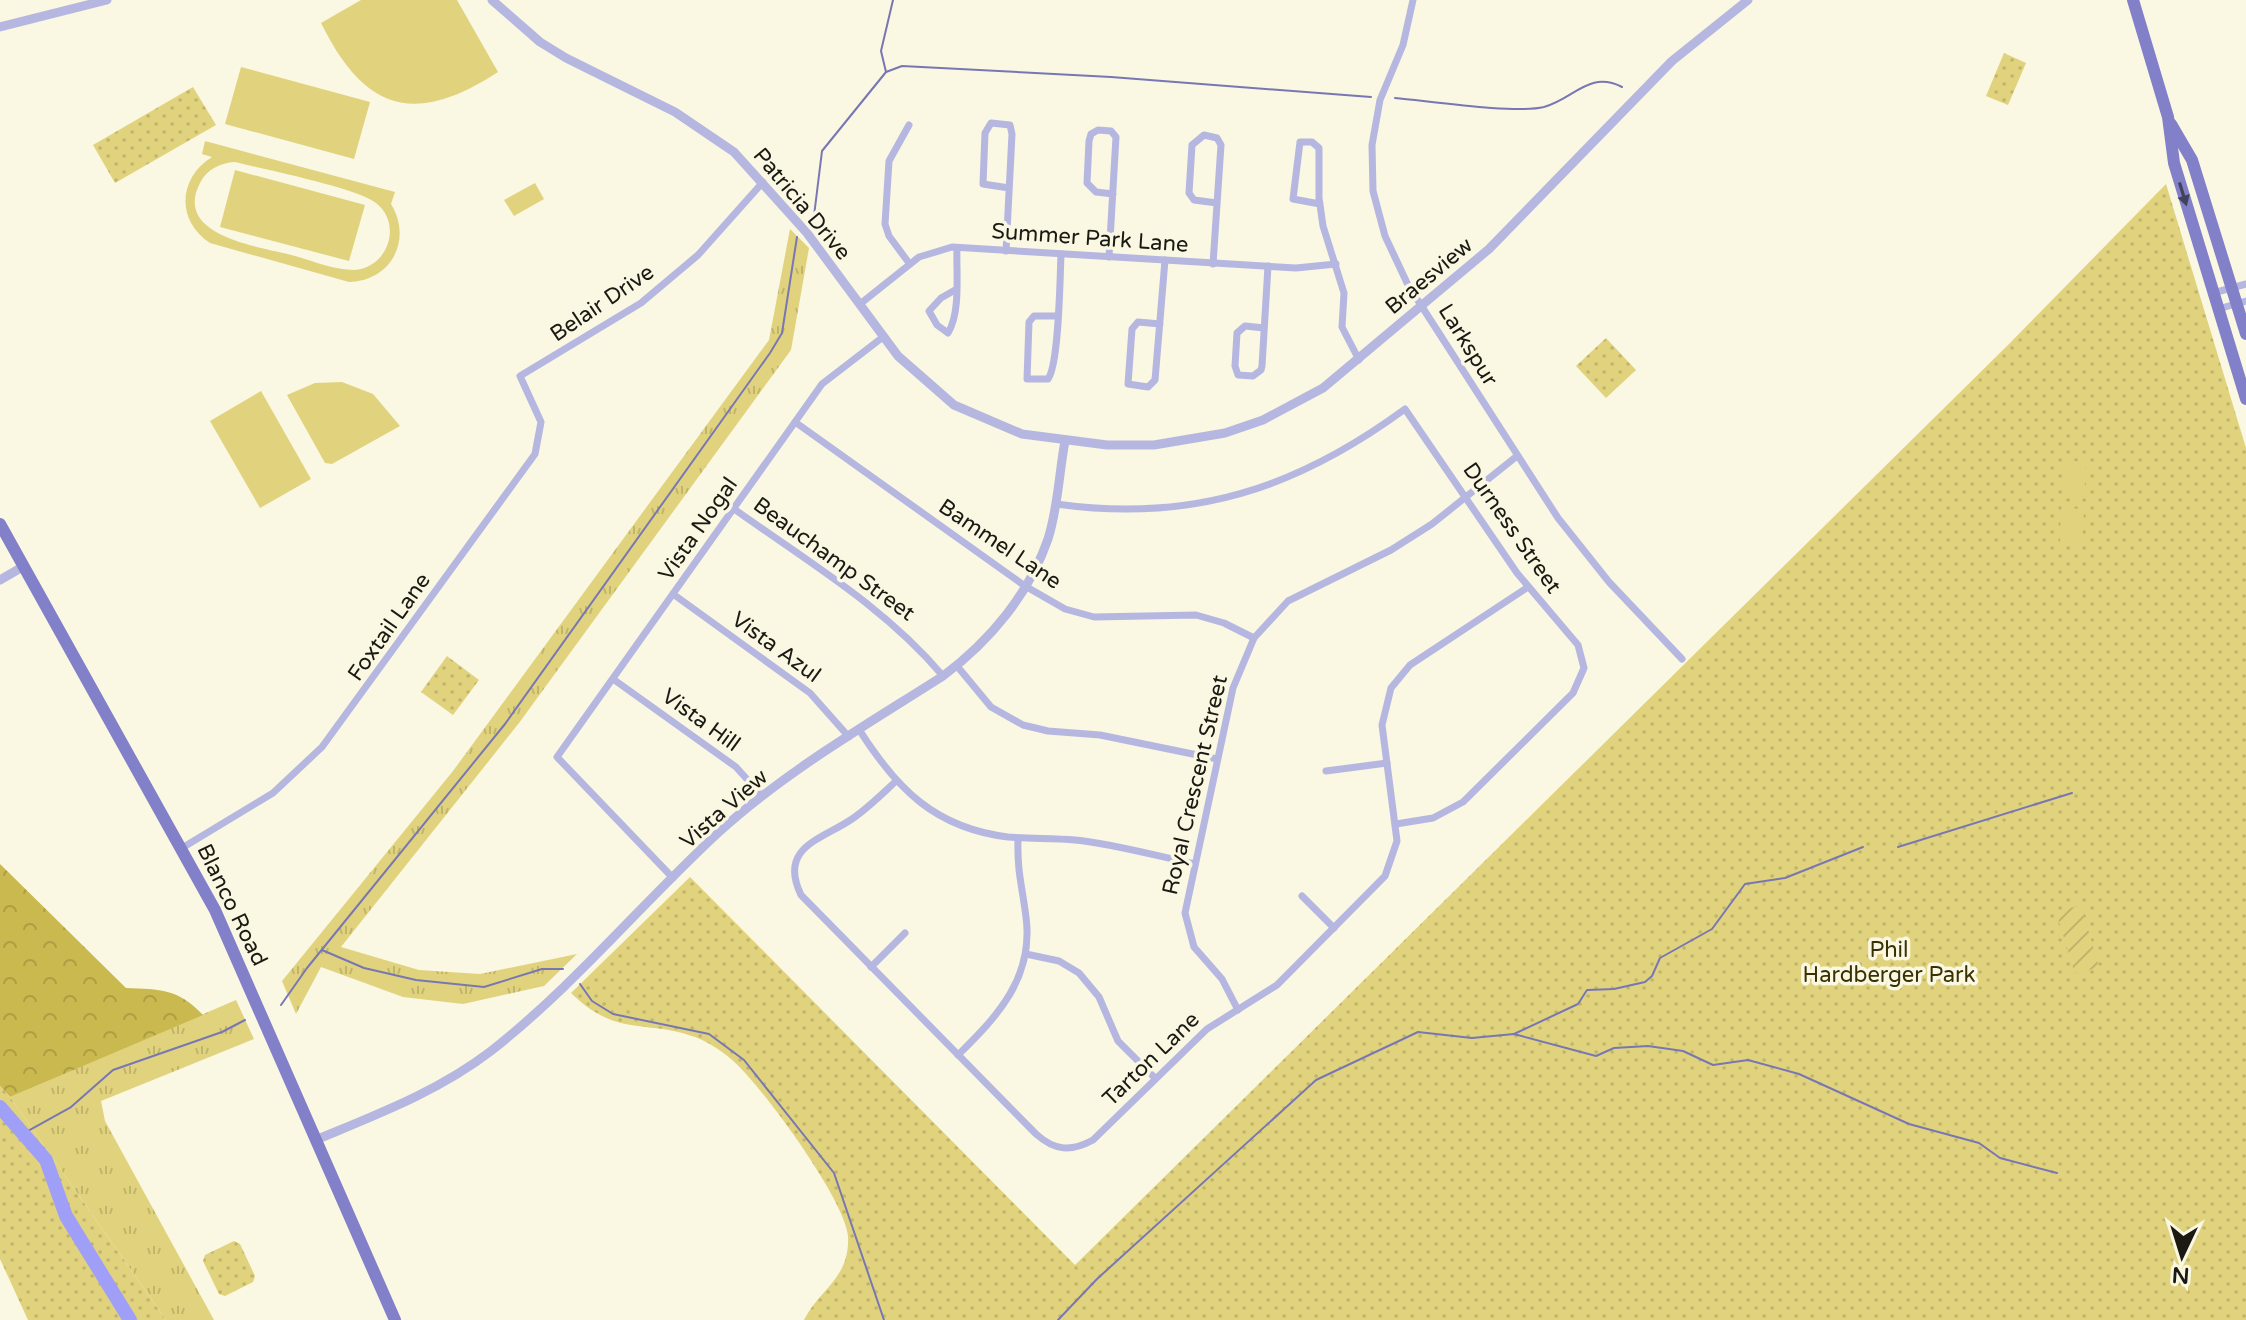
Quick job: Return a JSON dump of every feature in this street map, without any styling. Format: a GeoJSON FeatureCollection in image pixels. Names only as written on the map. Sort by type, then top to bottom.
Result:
{"type":"FeatureCollection","features":[{"type":"Feature","properties":{"kind":"main road"},"geometry":{"type":"LineString","coordinates":[[2133,0],[2168,117],[2174,163],[2246,399]]}},
{"type":"Feature","properties":{"kind":"main road"},"geometry":{"type":"LineString","coordinates":[[2168,117],[2192,160],[2232,287],[2241,302],[2246,334]]}},
{"type":"Feature","properties":{"kind":"main road","name":"Blanco Road"},"geometry":{"type":"LineString","coordinates":[[0,524],[215,910],[395,1320]]}},
{"type":"Feature","properties":{"kind":"street"},"geometry":{"type":"LineString","coordinates":[[0,27],[107,0]]}},
{"type":"Feature","properties":{"kind":"street","name":"Patricia Drive"},"geometry":{"type":"LineString","coordinates":[[492,0],[540,42],[566,58],[650,98],[714,136],[763,182],[807,233],[883,337],[915,374],[954,405],[999,427],[1065,441]]}},
{"type":"Feature","properties":{"kind":"street","name":"Larkspur"},"geometry":{"type":"LineString","coordinates":[[1413,0],[1403,45],[1380,100],[1371,168],[1385,236],[1422,306],[1558,518],[1609,582],[1682,659]]}},
{"type":"Feature","properties":{"kind":"street","name":"Braesview"},"geometry":{"type":"LineString","coordinates":[[1065,441],[1154,445],[1225,433],[1292,406],[1359,360],[1489,249],[1672,61],[1748,0]]}},
{"type":"Feature","properties":{"kind":"street"},"geometry":{"type":"LineString","coordinates":[[1006,251],[1009,188],[1011,129],[1006,123],[991,123],[985,133],[983,184],[1009,188]]}},
{"type":"Feature","properties":{"kind":"street"},"geometry":{"type":"LineString","coordinates":[[909,125],[889,161],[885,224],[889,236],[909,263]]}},
{"type":"Feature","properties":{"kind":"street"},"geometry":{"type":"LineString","coordinates":[[1109,257],[1113,194],[1116,137],[1111,131],[1098,130],[1091,134],[1089,141],[1087,183],[1091,190],[1113,194]]}},
{"type":"Feature","properties":{"kind":"street"},"geometry":{"type":"LineString","coordinates":[[1213,264],[1221,145],[1214,136],[1204,135],[1192,145],[1189,193],[1194,200],[1217,203]]}},
{"type":"Feature","properties":{"kind":"street"},"geometry":{"type":"LineString","coordinates":[[1320,204],[1293,199],[1300,142],[1312,142],[1319,148],[1320,204],[1344,293],[1343,333],[1359,360]]}},
{"type":"Feature","properties":{"kind":"street","name":"Belair Drive"},"geometry":{"type":"LineString","coordinates":[[520,376],[603,329],[654,293],[698,255],[763,182]]}},
{"type":"Feature","properties":{"kind":"street"},"geometry":{"type":"LineString","coordinates":[[955,290],[941,298],[929,311],[937,325],[948,333],[953,320],[955,290],[957,248]]}},
{"type":"Feature","properties":{"kind":"street","name":"Summer Park Lane"},"geometry":{"type":"LineString","coordinates":[[860,304],[909,263],[933,250],[957,248],[1268,266],[1336,264]]}},
{"type":"Feature","properties":{"kind":"street"},"geometry":{"type":"LineString","coordinates":[[1057,316],[1034,316],[1029,322],[1027,379],[1051,377],[1057,316],[1061,254]]}},
{"type":"Feature","properties":{"kind":"street"},"geometry":{"type":"LineString","coordinates":[[1160,324],[1138,322],[1132,329],[1128,384],[1153,385],[1160,324],[1165,260]]}},
{"type":"Feature","properties":{"kind":"street"},"geometry":{"type":"LineString","coordinates":[[1264,328],[1245,326],[1237,333],[1235,366],[1238,375],[1253,376],[1261,370],[1264,328],[1268,266]]}},
{"type":"Feature","properties":{"kind":"street"},"geometry":{"type":"LineString","coordinates":[[2213,293],[2246,284]]}},
{"type":"Feature","properties":{"kind":"street"},"geometry":{"type":"LineString","coordinates":[[2218,309],[2241,302]]}},
{"type":"Feature","properties":{"kind":"street","name":"Vista Nogal"},"geometry":{"type":"LineString","coordinates":[[673,878],[557,757],[795,422],[837,370],[883,337]]}},
{"type":"Feature","properties":{"kind":"street","name":"Foxtail Lane"},"geometry":{"type":"LineString","coordinates":[[182,848],[273,793],[307,764],[357,703],[535,454],[541,435],[539,411],[520,376]]}},
{"type":"Feature","properties":{"kind":"street","name":"Durness Street"},"geometry":{"type":"LineString","coordinates":[[1056,504],[1117,510],[1161,509],[1248,493],[1330,459],[1405,409],[1528,587],[1578,645],[1584,668],[1573,693],[1463,802],[1433,818],[1396,824]]}},
{"type":"Feature","properties":{"kind":"street","name":"Bammel Lane"},"geometry":{"type":"LineString","coordinates":[[795,422],[1025,586],[1065,609],[1094,617],[1196,615],[1224,623],[1254,638]]}},
{"type":"Feature","properties":{"kind":"street","name":"Vista View"},"geometry":{"type":"LineString","coordinates":[[318,1139],[428,1091],[490,1051],[563,988],[673,878],[762,796],[957,666],[994,630],[1025,586],[1047,539],[1056,504],[1065,441]]}},
{"type":"Feature","properties":{"kind":"street","name":"Royal Crescent Street"},"geometry":{"type":"LineString","coordinates":[[1238,1010],[1222,979],[1189,936],[1185,913],[1237,673],[1254,638],[1288,601],[1391,550],[1517,456]]}},
{"type":"Feature","properties":{"kind":"street","name":"Beauchamp Street"},"geometry":{"type":"LineString","coordinates":[[734,509],[901,628],[943,676]]}},
{"type":"Feature","properties":{"kind":"street"},"geometry":{"type":"LineString","coordinates":[[0,580],[24,566]]}},
{"type":"Feature","properties":{"kind":"street","name":"Tarton Lane"},"geometry":{"type":"LineString","coordinates":[[895,782],[850,820],[808,844],[795,862],[795,883],[801,895],[1036,1134],[1046,1143],[1068,1149],[1093,1140],[1207,1029],[1277,985],[1385,876],[1396,848],[1396,824],[1382,717],[1388,695],[1399,675],[1528,587]]}},
{"type":"Feature","properties":{"kind":"street","name":"Vista Azul"},"geometry":{"type":"LineString","coordinates":[[673,594],[810,693],[849,737]]}},
{"type":"Feature","properties":{"kind":"street"},"geometry":{"type":"LineString","coordinates":[[957,666],[991,707],[1023,725],[1048,731],[1100,735],[1217,759]]}},
{"type":"Feature","properties":{"kind":"street","name":"Vista Hill"},"geometry":{"type":"LineString","coordinates":[[613,679],[736,767],[762,796]]}},
{"type":"Feature","properties":{"kind":"street"},"geometry":{"type":"LineString","coordinates":[[860,731],[895,782],[917,801],[953,822],[990,834],[1091,842],[1195,864]]}},
{"type":"Feature","properties":{"kind":"street"},"geometry":{"type":"LineString","coordinates":[[1326,771],[1387,763]]}},
{"type":"Feature","properties":{"kind":"street"},"geometry":{"type":"LineString","coordinates":[[958,1055],[1007,1003],[1026,954],[1027,919],[1017,871],[1018,838]]}},
{"type":"Feature","properties":{"kind":"street"},"geometry":{"type":"LineString","coordinates":[[1302,896],[1334,928]]}},
{"type":"Feature","properties":{"kind":"street"},"geometry":{"type":"LineString","coordinates":[[871,967],[905,933]]}},
{"type":"Feature","properties":{"kind":"street"},"geometry":{"type":"LineString","coordinates":[[1026,954],[1059,961],[1079,973],[1099,997],[1118,1041],[1155,1078]]}},
{"type":"Feature","properties":{"kind":"green space"},"geometry":{"type":"Polygon","coordinates":[[[361,0],[457,0],[498,72],[442,100],[417,104],[395,101],[374,92],[338,53],[321,23],[361,0]]]}},
{"type":"Feature","properties":{"kind":"green space"},"geometry":{"type":"Polygon","coordinates":[[[2004,53],[2026,63],[2008,105],[1986,96],[2004,53]]]}},
{"type":"Feature","properties":{"kind":"green space"},"geometry":{"type":"Polygon","coordinates":[[[241,67],[370,102],[354,159],[225,124],[241,67]]]}},
{"type":"Feature","properties":{"kind":"green space"},"geometry":{"type":"Polygon","coordinates":[[[193,87],[216,125],[115,183],[93,145],[193,87]]]}},
{"type":"Feature","properties":{"kind":"green space"},"geometry":{"type":"Polygon","coordinates":[[[205,141],[395,192],[391,204],[400,231],[394,256],[376,274],[349,282],[210,243],[199,234],[187,212],[187,188],[201,166],[212,157],[202,154],[205,141]],[[235,162],[210,170],[200,183],[195,201],[198,216],[209,227],[243,243],[339,269],[366,267],[376,262],[383,253],[388,244],[389,222],[376,203],[331,185],[235,162]]]}},
{"type":"Feature","properties":{"kind":"green space"},"geometry":{"type":"Polygon","coordinates":[[[235,170],[365,205],[349,261],[220,227],[235,170]]]}},
{"type":"Feature","properties":{"kind":"green space"},"geometry":{"type":"Polygon","coordinates":[[[535,183],[544,199],[514,216],[504,200],[535,183]]]}},
{"type":"Feature","properties":{"kind":"green space","name":"Phil Hardberger Park"},"geometry":{"type":"Polygon","coordinates":[[[2166,184],[2246,448],[2246,1320],[804,1320],[839,1273],[847,1251],[848,1236],[833,1197],[800,1143],[744,1072],[719,1050],[677,1032],[617,1022],[587,1007],[571,993],[690,877],[1075,1265],[2008,345],[2166,184]]]}},
{"type":"Feature","properties":{"kind":"green space"},"geometry":{"type":"Polygon","coordinates":[[[790,229],[809,248],[791,350],[519,723],[341,947],[419,970],[480,974],[577,954],[544,986],[463,1004],[403,997],[321,967],[296,1014],[282,981],[453,771],[769,340],[790,229]]]}},
{"type":"Feature","properties":{"kind":"green space"},"geometry":{"type":"Polygon","coordinates":[[[1606,338],[1636,370],[1606,398],[1576,366],[1606,338]]]}},
{"type":"Feature","properties":{"kind":"green space"},"geometry":{"type":"Polygon","coordinates":[[[342,382],[373,394],[400,426],[332,464],[325,463],[287,395],[315,383],[342,382]]]}},
{"type":"Feature","properties":{"kind":"green space"},"geometry":{"type":"Polygon","coordinates":[[[261,391],[311,479],[260,508],[210,421],[261,391]]]}},
{"type":"Feature","properties":{"kind":"green space"},"geometry":{"type":"Polygon","coordinates":[[[2064,461],[2086,462],[2084,499],[2062,498],[2064,461]]]}},
{"type":"Feature","properties":{"kind":"green space"},"geometry":{"type":"Polygon","coordinates":[[[2061,508],[2084,509],[2082,546],[2060,544],[2061,508]]]}},
{"type":"Feature","properties":{"kind":"green space"},"geometry":{"type":"Polygon","coordinates":[[[447,656],[479,680],[453,715],[421,692],[447,656]]]}},
{"type":"Feature","properties":{"kind":"green space"},"geometry":{"type":"Polygon","coordinates":[[[0,864],[126,988],[177,995],[203,1015],[10,1097],[0,1086],[0,864]]]}},
{"type":"Feature","properties":{"kind":"green space"},"geometry":{"type":"Polygon","coordinates":[[[2081,905],[2099,967],[2075,974],[2056,912],[2081,905]]]}},
{"type":"Feature","properties":{"kind":"green space"},"geometry":{"type":"Polygon","coordinates":[[[236,1000],[254,1039],[101,1101],[105,1121],[214,1320],[166,1320],[10,1097],[236,1000]]]}},
{"type":"Feature","properties":{"kind":"green space"},"geometry":{"type":"Polygon","coordinates":[[[0,1086],[166,1320],[28,1320],[0,1259],[0,1086]]]}},
{"type":"Feature","properties":{"kind":"green space"},"geometry":{"type":"Polygon","coordinates":[[[234,1241],[240,1244],[255,1276],[253,1282],[225,1296],[219,1294],[203,1261],[205,1255],[234,1241]]]}},
{"type":"Feature","properties":{"kind":"waterway"},"geometry":{"type":"LineString","coordinates":[[886,72],[881,51],[893,0]]}},
{"type":"Feature","properties":{"kind":"waterway"},"geometry":{"type":"LineString","coordinates":[[813,224],[822,151],[886,72],[902,66],[1111,77],[1371,97]]}},
{"type":"Feature","properties":{"kind":"waterway"},"geometry":{"type":"LineString","coordinates":[[1395,98],[1531,109],[1555,103],[1591,84],[1600,82],[1622,87]]}},
{"type":"Feature","properties":{"kind":"waterway"},"geometry":{"type":"LineString","coordinates":[[281,1005],[307,968],[505,724],[770,353],[782,333],[797,237]]}},
{"type":"Feature","properties":{"kind":"waterway"},"geometry":{"type":"LineString","coordinates":[[1898,847],[2072,793]]}},
{"type":"Feature","properties":{"kind":"waterway"},"geometry":{"type":"LineString","coordinates":[[1514,1034],[1578,1004],[1587,990],[1614,989],[1645,982],[1652,976],[1660,958],[1712,929],[1745,884],[1785,878],[1863,847]]}},
{"type":"Feature","properties":{"kind":"waterway"},"geometry":{"type":"LineString","coordinates":[[322,950],[364,968],[416,980],[484,987],[542,969],[563,969]]}},
{"type":"Feature","properties":{"kind":"waterway"},"geometry":{"type":"LineString","coordinates":[[580,984],[592,1001],[613,1014],[709,1034],[744,1060],[834,1173],[884,1320]]}},
{"type":"Feature","properties":{"kind":"waterway"},"geometry":{"type":"LineString","coordinates":[[24,1133],[71,1107],[113,1070],[222,1032],[245,1020]]}},
{"type":"Feature","properties":{"kind":"waterway"},"geometry":{"type":"LineString","coordinates":[[1058,1320],[1097,1279],[1316,1080],[1418,1032],[1472,1038],[1514,1034],[1596,1056],[1614,1048],[1648,1046],[1683,1051],[1713,1065],[1748,1060],[1799,1074],[1909,1124],[1979,1143],[2000,1158],[2057,1173]]}},
{"type":"Feature","properties":{"kind":"waterway"},"geometry":{"type":"LineString","coordinates":[[0,1107],[46,1160],[66,1216],[130,1320]]}}]}
